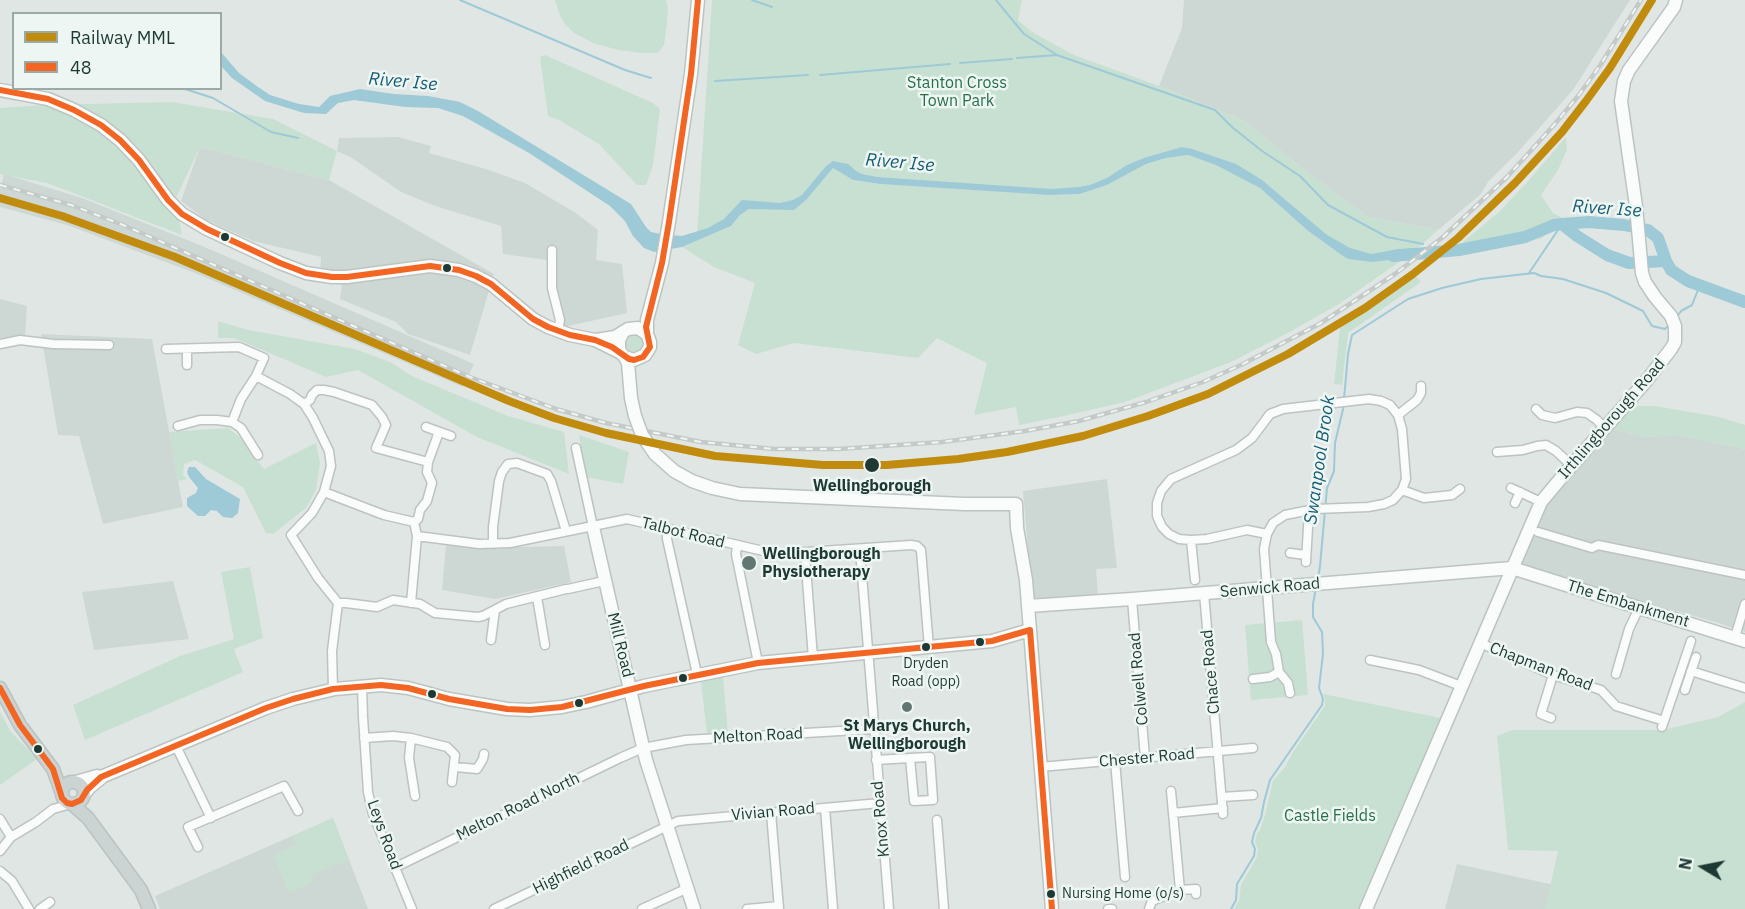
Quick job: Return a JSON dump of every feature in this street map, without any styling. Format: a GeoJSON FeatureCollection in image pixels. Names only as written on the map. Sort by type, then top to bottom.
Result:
{"type":"FeatureCollection","features":[{"type":"Feature","properties":{"kind":"main road"},"geometry":{"type":"LineString","coordinates":[[630,382],[650,347],[647,320],[662,263],[669,222],[691,74],[698,0]]}},
{"type":"Feature","properties":{"kind":"main road","name":"Irthlingborough Road"},"geometry":{"type":"LineString","coordinates":[[1366,909],[1541,502],[1647,380],[1675,342],[1675,326],[1671,316],[1655,297],[1642,273],[1621,92],[1629,70],[1674,7],[1676,0]]}},
{"type":"Feature","properties":{"kind":"main road"},"geometry":{"type":"LineString","coordinates":[[0,90],[48,99],[101,125],[140,160],[168,200],[182,214],[207,229],[280,263],[306,273],[340,277],[430,266],[459,270],[491,284],[533,319],[558,331],[595,340],[634,360],[643,357]]}},
{"type":"Feature","properties":{"kind":"main road"},"geometry":{"type":"LineString","coordinates":[[654,289],[646,306],[618,345],[628,363],[631,398],[642,435],[655,454],[674,471],[712,488],[740,494],[964,504],[1016,504],[1028,606],[1052,909]]}},
{"type":"Feature","properties":{"kind":"main road"},"geometry":{"type":"LineString","coordinates":[[595,340],[615,337],[638,328],[647,334]]}},
{"type":"Feature","properties":{"kind":"main road","name":"Mill Road"},"geometry":{"type":"LineString","coordinates":[[593,527],[643,748],[694,909]]}},
{"type":"Feature","properties":{"kind":"main road","name":"Senwick Road"},"geometry":{"type":"LineString","coordinates":[[1028,606],[1132,600],[1512,568]]}},
{"type":"Feature","properties":{"kind":"main road","name":"The Embankment"},"geometry":{"type":"LineString","coordinates":[[1512,568],[1740,639]]}},
{"type":"Feature","properties":{"kind":"main road"},"geometry":{"type":"LineString","coordinates":[[1487,570],[1498,581],[1501,598]]}},
{"type":"Feature","properties":{"kind":"main road"},"geometry":{"type":"LineString","coordinates":[[71,804],[79,803],[102,777],[266,708],[333,689],[381,685],[408,688],[449,699],[507,709],[530,710],[562,707],[697,674],[758,663],[993,641],[1030,630]]}},
{"type":"Feature","properties":{"kind":"main road"},"geometry":{"type":"LineString","coordinates":[[0,688],[20,725],[53,770],[64,801],[88,818],[141,890],[149,909]]}},
{"type":"Feature","properties":{"kind":"main road"},"geometry":{"type":"LineString","coordinates":[[53,770],[81,785],[88,818]]}},
{"type":"Feature","properties":{"kind":"main road"},"geometry":{"type":"LineString","coordinates":[[61,793],[64,785],[97,776],[102,777]]}},
{"type":"Feature","properties":{"kind":"street"},"geometry":{"type":"LineString","coordinates":[[552,250],[552,288],[560,320],[558,331]]}},
{"type":"Feature","properties":{"kind":"street"},"geometry":{"type":"LineString","coordinates":[[0,344],[20,340],[109,345]]}},
{"type":"Feature","properties":{"kind":"street"},"geometry":{"type":"LineString","coordinates":[[166,349],[239,347],[264,358],[232,422]]}},
{"type":"Feature","properties":{"kind":"street"},"geometry":{"type":"LineString","coordinates":[[187,349],[187,365]]}},
{"type":"Feature","properties":{"kind":"street"},"geometry":{"type":"LineString","coordinates":[[256,376],[304,404],[329,451],[331,466],[324,492],[312,513],[291,535],[318,578],[338,603],[332,651],[333,689]]}},
{"type":"Feature","properties":{"kind":"street"},"geometry":{"type":"LineString","coordinates":[[1398,415],[1417,400],[1421,393],[1421,386]]}},
{"type":"Feature","properties":{"kind":"street"},"geometry":{"type":"LineString","coordinates":[[304,404],[317,390],[324,390],[372,405],[386,425],[376,448],[428,462]]}},
{"type":"Feature","properties":{"kind":"street"},"geometry":{"type":"LineString","coordinates":[[1267,534],[1247,530],[1206,539],[1179,539],[1162,527],[1157,516],[1157,502],[1161,491],[1171,479],[1236,450],[1252,438],[1270,414],[1283,409],[1369,399],[1390,405],[1398,415],[1402,429],[1406,464],[1406,479],[1402,490],[1393,500],[1368,507],[1312,510],[1285,515],[1272,523],[1267,534],[1264,549],[1271,642],[1279,672],[1288,683],[1290,693]]}},
{"type":"Feature","properties":{"kind":"street"},"geometry":{"type":"LineString","coordinates":[[1536,410],[1542,415],[1555,418],[1577,412],[1587,413],[1604,428]]}},
{"type":"Feature","properties":{"kind":"street"},"geometry":{"type":"LineString","coordinates":[[178,426],[200,420],[232,422],[241,428],[258,454]]}},
{"type":"Feature","properties":{"kind":"street"},"geometry":{"type":"LineString","coordinates":[[426,428],[451,436]]}},
{"type":"Feature","properties":{"kind":"street"},"geometry":{"type":"LineString","coordinates":[[414,522],[418,519],[420,510],[427,501],[432,483],[427,472],[428,462],[439,432]]}},
{"type":"Feature","properties":{"kind":"street"},"geometry":{"type":"LineString","coordinates":[[1497,452],[1546,445],[1572,465]]}},
{"type":"Feature","properties":{"kind":"street","name":"Mill Road"},"geometry":{"type":"LineString","coordinates":[[576,448],[593,527]]}},
{"type":"Feature","properties":{"kind":"street"},"geometry":{"type":"LineString","coordinates":[[493,544],[498,487],[502,472],[508,464],[517,463],[547,474],[566,531]]}},
{"type":"Feature","properties":{"kind":"street"},"geometry":{"type":"LineString","coordinates":[[1402,490],[1424,498],[1456,496]]}},
{"type":"Feature","properties":{"kind":"street"},"geometry":{"type":"LineString","coordinates":[[1515,503],[1515,490],[1541,502]]}},
{"type":"Feature","properties":{"kind":"street"},"geometry":{"type":"LineString","coordinates":[[324,492],[384,515],[414,522]]}},
{"type":"Feature","properties":{"kind":"street"},"geometry":{"type":"LineString","coordinates":[[1290,553],[1306,558],[1312,510]]}},
{"type":"Feature","properties":{"kind":"street","name":"Talbot Road"},"geometry":{"type":"LineString","coordinates":[[417,536],[493,544],[510,543],[627,519],[776,554],[917,546],[921,550],[929,648]]}},
{"type":"Feature","properties":{"kind":"street"},"geometry":{"type":"LineString","coordinates":[[411,603],[417,536],[414,522]]}},
{"type":"Feature","properties":{"kind":"street"},"geometry":{"type":"LineString","coordinates":[[667,530],[697,674]]}},
{"type":"Feature","properties":{"kind":"street"},"geometry":{"type":"LineString","coordinates":[[1538,532],[1592,549],[1598,545],[1745,574]]}},
{"type":"Feature","properties":{"kind":"street"},"geometry":{"type":"LineString","coordinates":[[1191,540],[1195,580]]}},
{"type":"Feature","properties":{"kind":"street"},"geometry":{"type":"LineString","coordinates":[[736,546],[758,663]]}},
{"type":"Feature","properties":{"kind":"street","name":"Knox Road"},"geometry":{"type":"LineString","coordinates":[[860,550],[889,909]]}},
{"type":"Feature","properties":{"kind":"street"},"geometry":{"type":"LineString","coordinates":[[805,554],[813,658]]}},
{"type":"Feature","properties":{"kind":"street"},"geometry":{"type":"LineString","coordinates":[[338,603],[377,607],[393,600],[420,604],[435,613],[478,617],[506,604],[604,581]]}},
{"type":"Feature","properties":{"kind":"street","name":"Chace Road"},"geometry":{"type":"LineString","coordinates":[[1173,813],[1223,811],[1204,593]]}},
{"type":"Feature","properties":{"kind":"street"},"geometry":{"type":"LineString","coordinates":[[537,597],[545,645]]}},
{"type":"Feature","properties":{"kind":"street","name":"Colwell Road"},"geometry":{"type":"LineString","coordinates":[[1132,600],[1145,758]]}},
{"type":"Feature","properties":{"kind":"street"},"geometry":{"type":"LineString","coordinates":[[1740,639],[1745,604]]}},
{"type":"Feature","properties":{"kind":"street"},"geometry":{"type":"LineString","coordinates":[[1616,674],[1629,629],[1640,608]]}},
{"type":"Feature","properties":{"kind":"street"},"geometry":{"type":"LineString","coordinates":[[492,640],[495,610]]}},
{"type":"Feature","properties":{"kind":"street","name":"Chapman Road"},"geometry":{"type":"LineString","coordinates":[[1480,643],[1553,675],[1602,690],[1616,706],[1663,724],[1691,641]]}},
{"type":"Feature","properties":{"kind":"street"},"geometry":{"type":"LineString","coordinates":[[1685,690],[1696,657]]}},
{"type":"Feature","properties":{"kind":"street"},"geometry":{"type":"LineString","coordinates":[[1370,660],[1419,670],[1461,686]]}},
{"type":"Feature","properties":{"kind":"street"},"geometry":{"type":"LineString","coordinates":[[1691,671],[1745,688]]}},
{"type":"Feature","properties":{"kind":"street"},"geometry":{"type":"LineString","coordinates":[[1253,679],[1270,677],[1279,672]]}},
{"type":"Feature","properties":{"kind":"street"},"geometry":{"type":"LineString","coordinates":[[1551,718],[1541,714],[1553,675]]}},
{"type":"Feature","properties":{"kind":"street","name":"Leys Road"},"geometry":{"type":"LineString","coordinates":[[362,687],[368,792],[394,868],[412,909]]}},
{"type":"Feature","properties":{"kind":"street","name":"Melton Road"},"geometry":{"type":"LineString","coordinates":[[643,748],[686,740],[874,729]]}},
{"type":"Feature","properties":{"kind":"street"},"geometry":{"type":"LineString","coordinates":[[364,738],[393,736],[447,747],[455,755],[452,782]]}},
{"type":"Feature","properties":{"kind":"street"},"geometry":{"type":"LineString","coordinates":[[411,738],[409,758],[415,796]]}},
{"type":"Feature","properties":{"kind":"street"},"geometry":{"type":"LineString","coordinates":[[176,746],[211,818]]}},
{"type":"Feature","properties":{"kind":"street","name":"Melton Road North"},"geometry":{"type":"LineString","coordinates":[[394,868],[643,748]]}},
{"type":"Feature","properties":{"kind":"street","name":"Chester Road"},"geometry":{"type":"LineString","coordinates":[[1040,767],[1253,748]]}},
{"type":"Feature","properties":{"kind":"street"},"geometry":{"type":"LineString","coordinates":[[455,767],[477,769],[484,754]]}},
{"type":"Feature","properties":{"kind":"street"},"geometry":{"type":"LineString","coordinates":[[876,760],[910,758],[930,757],[933,800],[914,801],[910,758]]}},
{"type":"Feature","properties":{"kind":"street"},"geometry":{"type":"LineString","coordinates":[[1115,761],[1125,877]]}},
{"type":"Feature","properties":{"kind":"street"},"geometry":{"type":"LineString","coordinates":[[198,847],[188,827],[284,786],[298,811]]}},
{"type":"Feature","properties":{"kind":"street"},"geometry":{"type":"LineString","coordinates":[[1171,791],[1180,890]]}},
{"type":"Feature","properties":{"kind":"street"},"geometry":{"type":"LineString","coordinates":[[53,809],[61,793]]}},
{"type":"Feature","properties":{"kind":"street"},"geometry":{"type":"LineString","coordinates":[[1222,797],[1254,795]]}},
{"type":"Feature","properties":{"kind":"street","name":"Vivian Road"},"geometry":{"type":"LineString","coordinates":[[668,825],[678,821],[880,803]]}},
{"type":"Feature","properties":{"kind":"street"},"geometry":{"type":"LineString","coordinates":[[0,851],[11,837],[53,809],[71,804]]}},
{"type":"Feature","properties":{"kind":"street"},"geometry":{"type":"LineString","coordinates":[[825,808],[833,909]]}},
{"type":"Feature","properties":{"kind":"street"},"geometry":{"type":"LineString","coordinates":[[747,909],[779,908],[771,813]]}},
{"type":"Feature","properties":{"kind":"street"},"geometry":{"type":"LineString","coordinates":[[0,819],[11,837]]}},
{"type":"Feature","properties":{"kind":"street"},"geometry":{"type":"LineString","coordinates":[[937,820],[944,909]]}},
{"type":"Feature","properties":{"kind":"street","name":"Highfield Road"},"geometry":{"type":"LineString","coordinates":[[494,909],[668,825]]}},
{"type":"Feature","properties":{"kind":"street"},"geometry":{"type":"LineString","coordinates":[[0,871],[12,881],[29,909]]}},
{"type":"Feature","properties":{"kind":"street"},"geometry":{"type":"LineString","coordinates":[[642,909],[688,888]]}},
{"type":"Feature","properties":{"kind":"street"},"geometry":{"type":"LineString","coordinates":[[1149,909],[1152,901],[1180,890],[1196,889],[1196,894]]}},
{"type":"Feature","properties":{"kind":"street"},"geometry":{"type":"LineString","coordinates":[[40,909],[50,902]]}},
{"type":"Feature","properties":{"kind":"shaded area"},"geometry":{"type":"Polygon","coordinates":[[[1184,0],[1630,0],[1573,90],[1488,182],[1480,195],[1438,230],[1368,217],[1243,120],[1159,86],[1182,28],[1184,0]]]}},
{"type":"Feature","properties":{"kind":"shaded area"},"geometry":{"type":"Polygon","coordinates":[[[398,137],[431,146],[429,153],[525,183],[576,213],[598,230],[596,260],[622,264],[627,313],[564,327],[554,281],[554,261],[503,254],[501,226],[435,206],[401,192],[352,158],[337,151],[339,138],[398,137]]]}},
{"type":"Feature","properties":{"kind":"shaded area"},"geometry":{"type":"Polygon","coordinates":[[[200,147],[329,180],[494,274],[470,355],[408,334],[396,322],[340,299],[342,285],[320,278],[321,257],[253,241],[206,220],[181,201],[200,147]]]}},
{"type":"Feature","properties":{"kind":"shaded area"},"geometry":{"type":"Polygon","coordinates":[[[4,174],[82,198],[200,245],[474,364],[463,387],[195,273],[67,225],[0,207],[0,190],[4,174]]]}},
{"type":"Feature","properties":{"kind":"shaded area"},"geometry":{"type":"Polygon","coordinates":[[[0,299],[27,306],[25,335],[0,338],[0,299]]]}},
{"type":"Feature","properties":{"kind":"shaded area"},"geometry":{"type":"Polygon","coordinates":[[[41,334],[152,339],[183,507],[103,524],[79,436],[58,435],[41,334]]]}},
{"type":"Feature","properties":{"kind":"shaded area"},"geometry":{"type":"Polygon","coordinates":[[[1614,429],[1646,437],[1677,435],[1745,449],[1745,632],[1526,568],[1521,563],[1536,523],[1553,495],[1585,454],[1614,429]]]}},
{"type":"Feature","properties":{"kind":"shaded area"},"geometry":{"type":"Polygon","coordinates":[[[1107,479],[1117,568],[1096,569],[1098,596],[1040,602],[1032,598],[1023,491],[1107,479]]]}},
{"type":"Feature","properties":{"kind":"shaded area"},"geometry":{"type":"Polygon","coordinates":[[[446,545],[477,548],[564,546],[571,582],[495,599],[442,590],[446,545]]]}},
{"type":"Feature","properties":{"kind":"shaded area"},"geometry":{"type":"Polygon","coordinates":[[[173,581],[189,639],[94,650],[82,592],[173,581]]]}},
{"type":"Feature","properties":{"kind":"shaded area"},"geometry":{"type":"Polygon","coordinates":[[[333,818],[368,909],[160,909],[155,896],[333,818]]]}},
{"type":"Feature","properties":{"kind":"shaded area"},"geometry":{"type":"Polygon","coordinates":[[[1457,864],[1550,884],[1726,909],[1445,909],[1457,864]]]}},
{"type":"Feature","properties":{"kind":"green space"},"geometry":{"type":"Polygon","coordinates":[[[555,0],[666,0],[668,7],[664,45],[658,53],[640,53],[593,43],[574,33],[565,24],[555,0]]]}},
{"type":"Feature","properties":{"kind":"green space","name":"Stanton Cross Town Park"},"geometry":{"type":"Polygon","coordinates":[[[712,0],[1022,0],[1018,20],[1032,32],[1074,55],[1243,120],[1368,217],[1438,230],[1418,248],[1402,255],[1370,257],[1339,249],[1264,186],[1227,170],[1260,188],[1307,230],[1348,259],[1365,261],[1405,258],[1339,304],[1231,362],[1125,402],[1019,425],[1016,407],[974,415],[987,363],[937,338],[918,358],[794,343],[756,354],[738,345],[755,283],[714,267],[682,247],[731,226],[740,215],[749,209],[794,209],[807,199],[833,168],[853,180],[880,184],[1055,195],[1081,194],[1107,185],[1146,164],[1166,158],[1188,155],[1216,164],[1188,151],[1161,154],[1131,167],[1112,180],[1054,194],[857,178],[843,167],[830,164],[801,201],[792,206],[745,204],[723,224],[697,235],[712,0]]]}},
{"type":"Feature","properties":{"kind":"green space"},"geometry":{"type":"Polygon","coordinates":[[[545,55],[653,103],[660,109],[653,165],[646,185],[637,185],[599,144],[548,116],[540,57],[545,55]]]}},
{"type":"Feature","properties":{"kind":"green space"},"geometry":{"type":"Polygon","coordinates":[[[172,102],[273,119],[337,151],[329,180],[200,147],[175,200],[182,235],[47,183],[0,174],[0,108],[172,102]]]}},
{"type":"Feature","properties":{"kind":"green space"},"geometry":{"type":"Polygon","coordinates":[[[1566,137],[1567,150],[1558,170],[1541,195],[1553,213],[1570,222],[1566,227],[1548,232],[1542,238],[1521,243],[1505,241],[1502,247],[1446,256],[1499,212],[1566,137]]]}},
{"type":"Feature","properties":{"kind":"green space"},"geometry":{"type":"Polygon","coordinates":[[[1415,275],[1421,282],[1348,333],[1342,385],[1334,384],[1340,328],[1415,275]]]}},
{"type":"Feature","properties":{"kind":"green space"},"geometry":{"type":"Polygon","coordinates":[[[218,321],[248,330],[355,349],[390,362],[414,377],[508,416],[564,432],[569,474],[477,437],[358,370],[326,377],[234,338],[218,338],[218,321]]]}},
{"type":"Feature","properties":{"kind":"green space"},"geometry":{"type":"Polygon","coordinates":[[[630,333],[638,333],[644,339],[644,347],[638,353],[630,353],[624,347],[624,339],[630,333]]]}},
{"type":"Feature","properties":{"kind":"green space"},"geometry":{"type":"Polygon","coordinates":[[[1628,406],[1655,406],[1719,417],[1745,425],[1745,449],[1677,435],[1646,437],[1614,429],[1628,406]]]}},
{"type":"Feature","properties":{"kind":"green space"},"geometry":{"type":"Polygon","coordinates":[[[228,428],[241,438],[264,469],[316,443],[320,463],[316,490],[306,508],[273,534],[266,533],[243,487],[195,460],[184,464],[183,475],[187,479],[178,481],[169,432],[228,428]]]}},
{"type":"Feature","properties":{"kind":"green space"},"geometry":{"type":"Polygon","coordinates":[[[579,435],[629,452],[623,484],[585,477],[579,435]]]}},
{"type":"Feature","properties":{"kind":"green space"},"geometry":{"type":"Polygon","coordinates":[[[250,567],[263,638],[234,649],[243,672],[85,740],[73,705],[180,656],[234,639],[221,572],[250,567]]]}},
{"type":"Feature","properties":{"kind":"green space"},"geometry":{"type":"Polygon","coordinates":[[[1302,620],[1308,695],[1251,700],[1245,625],[1302,620]]]}},
{"type":"Feature","properties":{"kind":"green space"},"geometry":{"type":"Polygon","coordinates":[[[723,677],[728,733],[707,734],[701,682],[723,677]]]}},
{"type":"Feature","properties":{"kind":"green space","name":"Castle Fields"},"geometry":{"type":"Polygon","coordinates":[[[1323,694],[1441,718],[1360,909],[1234,909],[1239,901],[1241,885],[1257,857],[1258,849],[1255,842],[1264,819],[1273,781],[1285,767],[1325,706],[1323,694]]]}},
{"type":"Feature","properties":{"kind":"green space"},"geometry":{"type":"Polygon","coordinates":[[[1745,702],[1745,909],[1545,909],[1558,851],[1508,850],[1497,736],[1512,730],[1663,730],[1718,717],[1745,702]]]}},
{"type":"Feature","properties":{"kind":"green space"},"geometry":{"type":"Polygon","coordinates":[[[0,712],[11,732],[37,759],[0,785],[0,712]]]}},
{"type":"Feature","properties":{"kind":"green space"},"geometry":{"type":"Polygon","coordinates":[[[333,818],[349,860],[311,875],[313,882],[289,893],[273,855],[297,845],[293,836],[333,818]]]}},
{"type":"Feature","properties":{"kind":"water"},"geometry":{"type":"Polygon","coordinates":[[[222,53],[239,73],[270,95],[299,104],[319,107],[330,96],[360,89],[428,96],[460,102],[631,204],[651,232],[661,234],[682,236],[708,228],[724,219],[742,200],[780,203],[793,200],[802,195],[826,166],[833,161],[848,164],[862,174],[877,177],[1051,189],[1090,185],[1107,178],[1127,165],[1182,147],[1236,164],[1262,180],[1327,235],[1350,248],[1371,254],[1418,248],[1405,258],[1372,262],[1348,259],[1307,230],[1260,188],[1216,165],[1188,155],[1146,164],[1107,185],[1080,194],[1050,195],[880,184],[853,180],[833,168],[807,199],[794,210],[749,209],[740,215],[731,226],[682,247],[654,252],[644,248],[633,236],[625,221],[610,206],[529,153],[463,116],[438,108],[405,107],[354,100],[338,103],[326,114],[304,113],[265,101],[232,78],[222,67],[222,53]]]}},
{"type":"Feature","properties":{"kind":"water"},"geometry":{"type":"Polygon","coordinates":[[[189,467],[195,467],[206,479],[240,499],[238,513],[232,518],[223,517],[217,511],[211,510],[205,516],[198,516],[187,506],[187,498],[196,493],[198,488],[189,477],[187,472],[189,467]]]}},
{"type":"Feature","properties":{"kind":"waterway"},"geometry":{"type":"LineString","coordinates":[[460,0],[625,70],[651,78]]}},
{"type":"Feature","properties":{"kind":"waterway"},"geometry":{"type":"LineString","coordinates":[[752,0],[772,7]]}},
{"type":"Feature","properties":{"kind":"waterway"},"geometry":{"type":"LineString","coordinates":[[996,0],[1024,34],[1057,55]]}},
{"type":"Feature","properties":{"kind":"waterway"},"geometry":{"type":"LineString","coordinates":[[1017,58],[1057,55],[1215,110],[1262,151],[1300,176],[1328,205],[1387,237],[1423,244]]}},
{"type":"Feature","properties":{"kind":"waterway"},"geometry":{"type":"LineString","coordinates":[[960,63],[1012,59]]}},
{"type":"Feature","properties":{"kind":"waterway"},"geometry":{"type":"LineString","coordinates":[[820,75],[950,64]]}},
{"type":"Feature","properties":{"kind":"waterway"},"geometry":{"type":"LineString","coordinates":[[715,81],[808,75]]}},
{"type":"Feature","properties":{"kind":"waterway"},"geometry":{"type":"LineString","coordinates":[[188,90],[213,98],[271,132],[298,138]]}},
{"type":"Feature","properties":{"kind":"waterway","name":"River Ise"},"geometry":{"type":"LineString","coordinates":[[1562,224],[1589,222],[1648,230],[1658,238],[1666,261]]}},
{"type":"Feature","properties":{"kind":"waterway"},"geometry":{"type":"LineString","coordinates":[[1529,273],[1562,224]]}},
{"type":"Feature","properties":{"kind":"waterway","name":"River Ise"},"geometry":{"type":"LineString","coordinates":[[1393,256],[1459,250],[1525,237],[1562,224],[1607,255],[1629,263],[1666,261],[1671,270],[1688,281],[1745,302]]}},
{"type":"Feature","properties":{"kind":"waterway","name":"Swanpool Brook"},"geometry":{"type":"LineString","coordinates":[[1344,399],[1352,335],[1408,299],[1481,279],[1534,273],[1563,279],[1606,293],[1643,311],[1652,326],[1665,329],[1669,325]]}},
{"type":"Feature","properties":{"kind":"waterway","name":"Swanpool Brook"},"geometry":{"type":"LineString","coordinates":[[1677,317],[1681,311],[1692,305],[1700,285]]}},
{"type":"Feature","properties":{"kind":"waterway","name":"Swanpool Brook"},"geometry":{"type":"LineString","coordinates":[[1318,579],[1327,488],[1334,471],[1335,443],[1344,405]]}},
{"type":"Feature","properties":{"kind":"waterway","name":"Swanpool Brook"},"geometry":{"type":"LineString","coordinates":[[1231,909],[1236,900],[1237,884],[1254,856],[1255,849],[1252,842],[1261,818],[1270,780],[1322,705],[1323,699],[1319,688],[1323,654],[1322,632],[1313,617],[1316,588]]}},
{"type":"Feature","properties":{"kind":"railway"},"geometry":{"type":"LineString","coordinates":[[0,185],[71,205],[123,225],[470,377],[556,409],[606,423],[701,442],[774,449],[839,449],[942,442],[1079,421],[1146,402],[1203,382],[1243,364],[1321,323],[1395,274],[1443,237],[1507,177],[1579,95],[1641,0]]}},
{"type":"Feature","properties":{"kind":"rail line","name":"MML"},"geometry":{"type":"LineString","coordinates":[[0,198],[62,216],[175,257],[509,401],[554,418],[606,433],[715,456],[823,465],[887,465],[958,459],[1007,452],[1083,436],[1208,394],[1288,354],[1365,308],[1458,238],[1515,183],[1562,132],[1586,101],[1610,68],[1652,0]]}},
{"type":"Feature","properties":{"kind":"transit line","name":"48"},"geometry":{"type":"LineString","coordinates":[[0,90],[48,99],[101,125],[120,140],[139,160],[168,200],[182,214],[207,229],[280,263],[306,273],[332,277],[430,266],[459,270],[491,284],[533,319],[548,327],[570,335],[595,340],[634,360],[643,357],[650,347],[646,327],[662,263],[669,222],[691,74],[698,0]]}},
{"type":"Feature","properties":{"kind":"transit line","name":"48"},"geometry":{"type":"LineString","coordinates":[[1030,630],[1052,909]]}},
{"type":"Feature","properties":{"kind":"transit line","name":"48"},"geometry":{"type":"LineString","coordinates":[[0,688],[20,725],[53,769],[62,798],[72,804],[81,800],[87,790],[101,777],[266,708],[333,689],[381,685],[408,688],[449,699],[507,709],[530,710],[562,707],[644,686],[758,663],[992,641],[1030,630]]}},
{"type":"Feature","properties":{"kind":"place","name":"Wellingborough"},"geometry":{"type":"Point","coordinates":[872,465]}},
{"type":"Feature","properties":{"kind":"place","name":"Wellingborough Physiotherapy"},"geometry":{"type":"Point","coordinates":[749,563]}},
{"type":"Feature","properties":{"kind":"place","name":"Dryden Road (opp)"},"geometry":{"type":"Point","coordinates":[926,647]}},
{"type":"Feature","properties":{"kind":"place","name":"St Marys Church, Wellingborough"},"geometry":{"type":"Point","coordinates":[907,707]}},
{"type":"Feature","properties":{"kind":"place","name":"Nursing Home (o/s)"},"geometry":{"type":"Point","coordinates":[1051,894]}}]}
